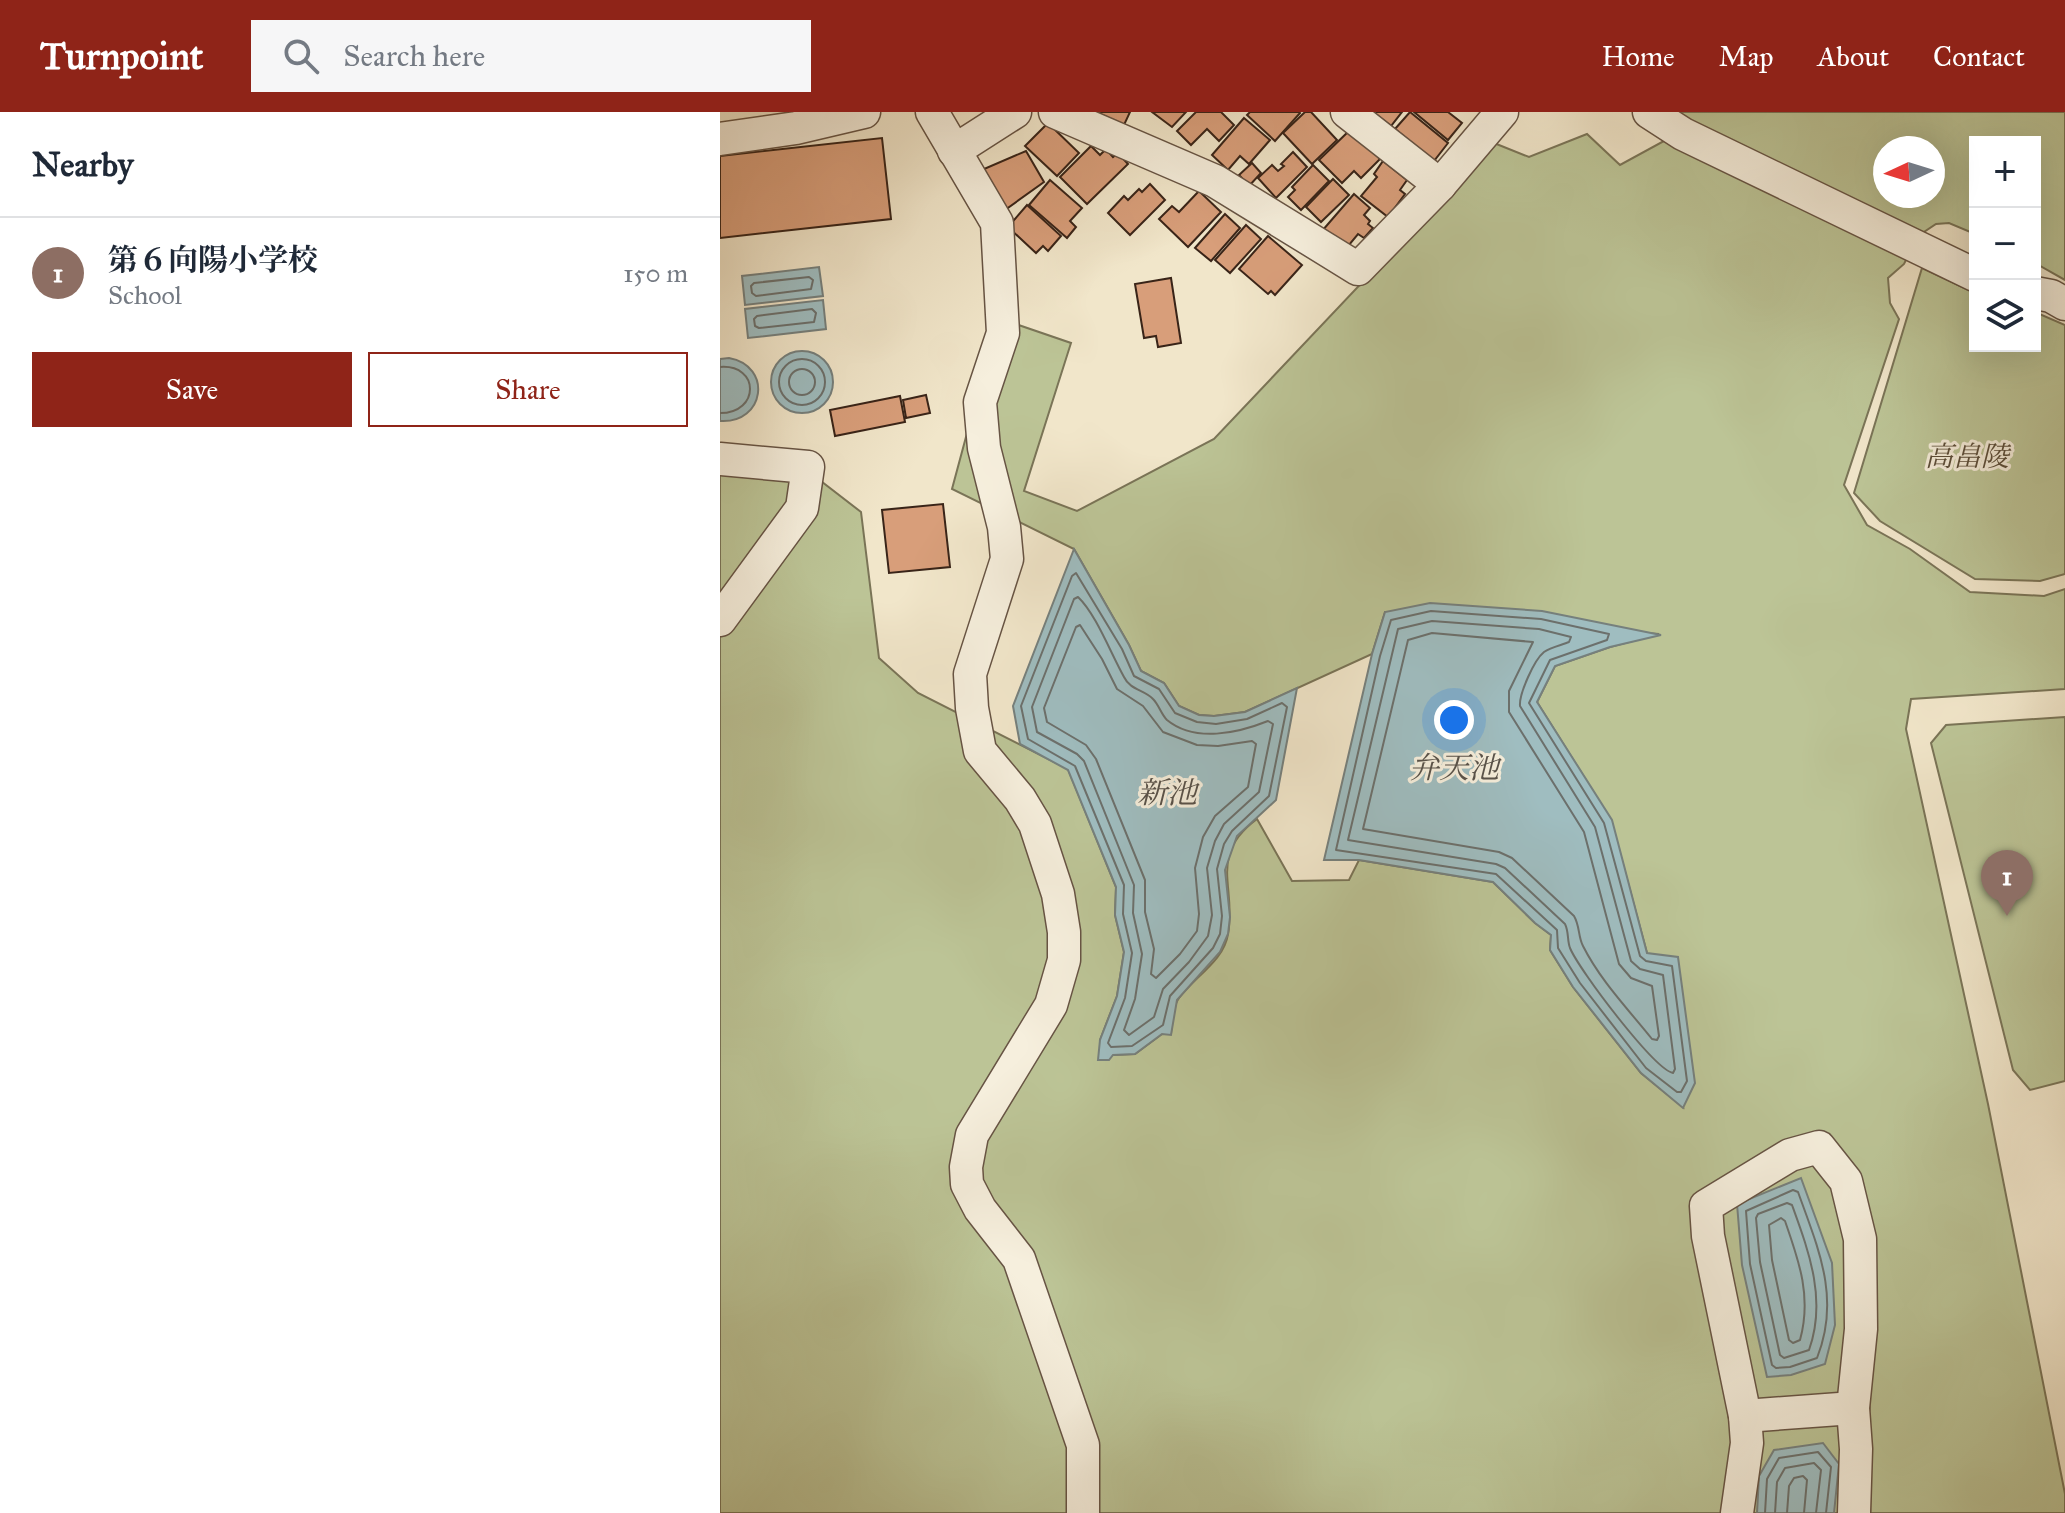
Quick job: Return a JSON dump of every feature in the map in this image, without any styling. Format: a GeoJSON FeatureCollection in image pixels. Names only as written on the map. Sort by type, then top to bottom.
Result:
{"type":"FeatureCollection","features":[{"type":"Feature","properties":{"kind":"street"},"geometry":{"type":"LineString","coordinates":[[720,139],[796,128],[864,112]]}},
{"type":"Feature","properties":{"kind":"street"},"geometry":{"type":"LineString","coordinates":[[932,112],[997,223],[1003,333],[980,402],[984,448],[1004,527],[1007,559],[970,674],[972,708],[980,751],[1020,799],[1035,824],[1058,894],[1064,932],[1064,960],[1051,1005],[972,1135],[966,1167],[967,1184],[980,1209],[1019,1259],[1083,1445],[1083,1513]]}},
{"type":"Feature","properties":{"kind":"street"},"geometry":{"type":"LineString","coordinates":[[954,151],[1015,112]]}},
{"type":"Feature","properties":{"kind":"street"},"geometry":{"type":"LineString","coordinates":[[1055,112],[1215,181],[1358,269],[1440,185],[1502,112]]}},
{"type":"Feature","properties":{"kind":"street"},"geometry":{"type":"LineString","coordinates":[[1347,112],[1440,185]]}},
{"type":"Feature","properties":{"kind":"street"},"geometry":{"type":"LineString","coordinates":[[1649,112],[1683,134],[1969,272]]}},
{"type":"Feature","properties":{"kind":"street"},"geometry":{"type":"LineString","coordinates":[[2041,294],[2065,304]]}},
{"type":"Feature","properties":{"kind":"street"},"geometry":{"type":"LineString","coordinates":[[720,459],[808,467],[802,508],[720,620]]}},
{"type":"Feature","properties":{"kind":"street"},"geometry":{"type":"LineString","coordinates":[[1737,1513],[1747,1443],[1745,1416],[1708,1236],[1706,1206],[1790,1155],[1819,1147],[1846,1181],[1860,1239],[1861,1329],[1853,1408],[1856,1449],[1854,1513]]}},
{"type":"Feature","properties":{"kind":"street"},"geometry":{"type":"LineString","coordinates":[[1745,1416],[1853,1408]]}},
{"type":"Feature","properties":{"kind":"green space"},"geometry":{"type":"Polygon","coordinates":[[[1673,112],[2065,112],[2065,280],[2041,266],[2041,136],[1969,136],[1969,231],[1949,223],[1936,224],[1918,236],[1904,264],[1888,278],[1890,303],[1899,319],[1844,485],[1867,525],[1910,549],[1970,592],[2044,596],[2065,589],[2065,689],[1911,699],[1906,729],[1988,1104],[2065,1494],[2065,1513],[720,1513],[720,456],[782,451],[861,512],[879,658],[918,693],[1068,769],[1116,887],[1115,915],[1124,952],[1117,996],[1100,1040],[1113,1055],[1135,1054],[1162,1034],[1171,1034],[1179,998],[1215,961],[1225,944],[1230,917],[1228,859],[1242,833],[1257,819],[1292,881],[1349,880],[1359,860],[1493,882],[1551,935],[1550,950],[1573,987],[1641,1073],[1683,1107],[1647,953],[1611,820],[1537,702],[1555,666],[1659,634],[1385,612],[1372,654],[1245,712],[1199,715],[1179,706],[1164,683],[1141,671],[1074,549],[952,489],[998,318],[1071,343],[1024,491],[1077,511],[1214,439],[1494,143],[1529,157],[1587,134],[1620,165],[1664,141],[1673,112]]]}},
{"type":"Feature","properties":{"kind":"green space","name":"高畠陵"},"geometry":{"type":"Polygon","coordinates":[[[1922,268],[1969,290],[1969,352],[2041,352],[2041,315],[2065,325],[2065,574],[2040,581],[1975,579],[1880,521],[1854,493],[1922,268]]]}},
{"type":"Feature","properties":{"kind":"green space"},"geometry":{"type":"Polygon","coordinates":[[[2065,717],[2065,1081],[2030,1090],[2013,1070],[1931,743],[1946,725],[2065,717]]]}},
{"type":"Feature","properties":{"kind":"water"},"geometry":{"type":"Polygon","coordinates":[[[819,267],[823,296],[745,305],[742,276],[819,267]]]}},
{"type":"Feature","properties":{"kind":"water"},"geometry":{"type":"Polygon","coordinates":[[[823,300],[826,329],[748,338],[745,309],[823,300]]]}},
{"type":"Feature","properties":{"kind":"water"},"geometry":{"type":"Polygon","coordinates":[[[796,351],[808,351],[824,360],[831,370],[831,394],[824,404],[808,413],[796,413],[776,399],[771,388],[771,376],[785,356],[796,351]]]}},
{"type":"Feature","properties":{"kind":"water"},"geometry":{"type":"Polygon","coordinates":[[[729,358],[743,363],[752,372],[758,394],[747,414],[720,421],[720,359],[729,358]]]}},
{"type":"Feature","properties":{"kind":"water","name":"新池"},"geometry":{"type":"Polygon","coordinates":[[[1074,549],[1141,671],[1164,683],[1179,706],[1199,715],[1245,712],[1297,688],[1276,800],[1237,836],[1225,870],[1230,917],[1228,934],[1220,952],[1177,1000],[1171,1035],[1162,1034],[1135,1054],[1113,1055],[1109,1060],[1098,1060],[1100,1040],[1117,996],[1124,952],[1115,915],[1116,887],[1068,770],[1020,744],[1013,706],[1074,549]]]}},
{"type":"Feature","properties":{"kind":"water","name":"弁天池"},"geometry":{"type":"Polygon","coordinates":[[[1430,603],[1542,611],[1661,635],[1610,647],[1555,666],[1537,702],[1612,820],[1647,953],[1678,957],[1695,1083],[1683,1108],[1641,1073],[1573,987],[1550,950],[1551,935],[1493,882],[1359,860],[1324,860],[1372,654],[1385,612],[1430,603]]]}},
{"type":"Feature","properties":{"kind":"water"},"geometry":{"type":"Polygon","coordinates":[[[1801,1178],[1832,1263],[1835,1325],[1825,1364],[1791,1375],[1767,1377],[1742,1265],[1737,1204],[1801,1178]]]}},
{"type":"Feature","properties":{"kind":"water"},"geometry":{"type":"Polygon","coordinates":[[[1823,1443],[1839,1464],[1834,1513],[1757,1513],[1759,1476],[1774,1450],[1823,1443]]]}},
{"type":"Feature","properties":{"kind":"building"},"geometry":{"type":"Polygon","coordinates":[[[1096,112],[1130,112],[1124,125],[1096,112]]]}},
{"type":"Feature","properties":{"kind":"building"},"geometry":{"type":"Polygon","coordinates":[[[1152,112],[1186,112],[1172,127],[1152,112]]]}},
{"type":"Feature","properties":{"kind":"building"},"geometry":{"type":"Polygon","coordinates":[[[1196,112],[1221,112],[1234,125],[1219,141],[1207,129],[1191,145],[1177,131],[1196,112]]]}},
{"type":"Feature","properties":{"kind":"building"},"geometry":{"type":"Polygon","coordinates":[[[1250,112],[1300,113],[1275,141],[1247,115],[1250,112]]]}},
{"type":"Feature","properties":{"kind":"building"},"geometry":{"type":"Polygon","coordinates":[[[1305,112],[1311,112],[1337,140],[1312,164],[1283,133],[1305,112]]]}},
{"type":"Feature","properties":{"kind":"building"},"geometry":{"type":"Polygon","coordinates":[[[1373,112],[1402,112],[1391,126],[1373,112]]]}},
{"type":"Feature","properties":{"kind":"building"},"geometry":{"type":"Polygon","coordinates":[[[1410,112],[1448,143],[1434,161],[1395,129],[1410,112]]]}},
{"type":"Feature","properties":{"kind":"building"},"geometry":{"type":"Polygon","coordinates":[[[1414,112],[1448,112],[1462,123],[1448,140],[1414,112]]]}},
{"type":"Feature","properties":{"kind":"building"},"geometry":{"type":"Polygon","coordinates":[[[1244,118],[1270,140],[1249,164],[1240,156],[1228,170],[1212,155],[1244,118]]]}},
{"type":"Feature","properties":{"kind":"building"},"geometry":{"type":"Polygon","coordinates":[[[1048,123],[1079,153],[1057,176],[1025,146],[1048,123]]]}},
{"type":"Feature","properties":{"kind":"building"},"geometry":{"type":"Polygon","coordinates":[[[1351,129],[1380,159],[1361,178],[1354,171],[1342,183],[1319,160],[1351,129]]]}},
{"type":"Feature","properties":{"kind":"building"},"geometry":{"type":"Polygon","coordinates":[[[882,138],[891,219],[720,238],[720,156],[882,138]]]}},
{"type":"Feature","properties":{"kind":"building"},"geometry":{"type":"Polygon","coordinates":[[[1091,146],[1100,155],[1106,149],[1113,157],[1118,153],[1128,164],[1087,204],[1060,177],[1091,146]]]}},
{"type":"Feature","properties":{"kind":"building"},"geometry":{"type":"Polygon","coordinates":[[[1026,151],[1044,182],[1005,210],[984,169],[1026,151]]]}},
{"type":"Feature","properties":{"kind":"building"},"geometry":{"type":"Polygon","coordinates":[[[1293,152],[1307,167],[1276,198],[1258,178],[1272,165],[1278,171],[1293,152]]]}},
{"type":"Feature","properties":{"kind":"building"},"geometry":{"type":"Polygon","coordinates":[[[1383,161],[1407,180],[1400,190],[1405,194],[1388,217],[1361,196],[1377,177],[1374,174],[1383,161]]]}},
{"type":"Feature","properties":{"kind":"building"},"geometry":{"type":"Polygon","coordinates":[[[1252,163],[1261,173],[1249,186],[1239,175],[1252,163]]]}},
{"type":"Feature","properties":{"kind":"building"},"geometry":{"type":"Polygon","coordinates":[[[1313,165],[1329,181],[1301,210],[1288,197],[1295,190],[1292,187],[1313,165]]]}},
{"type":"Feature","properties":{"kind":"building"},"geometry":{"type":"Polygon","coordinates":[[[1333,179],[1349,195],[1321,222],[1306,207],[1333,179]]]}},
{"type":"Feature","properties":{"kind":"building"},"geometry":{"type":"Polygon","coordinates":[[[1050,180],[1082,208],[1070,221],[1076,227],[1067,238],[1029,205],[1050,180]]]}},
{"type":"Feature","properties":{"kind":"building"},"geometry":{"type":"Polygon","coordinates":[[[1150,184],[1165,200],[1130,235],[1108,213],[1124,196],[1128,200],[1139,189],[1142,192],[1150,184]]]}},
{"type":"Feature","properties":{"kind":"building"},"geometry":{"type":"Polygon","coordinates":[[[1199,191],[1221,212],[1188,247],[1159,219],[1172,206],[1179,212],[1199,191]]]}},
{"type":"Feature","properties":{"kind":"building"},"geometry":{"type":"Polygon","coordinates":[[[1354,194],[1370,208],[1364,215],[1373,228],[1364,238],[1358,234],[1344,251],[1322,231],[1354,194]]]}},
{"type":"Feature","properties":{"kind":"building"},"geometry":{"type":"Polygon","coordinates":[[[1027,205],[1061,236],[1048,251],[1043,246],[1036,253],[1008,227],[1027,205]]]}},
{"type":"Feature","properties":{"kind":"building"},"geometry":{"type":"Polygon","coordinates":[[[1225,214],[1240,228],[1211,261],[1195,248],[1225,214]]]}},
{"type":"Feature","properties":{"kind":"building"},"geometry":{"type":"Polygon","coordinates":[[[1246,225],[1261,239],[1230,273],[1215,260],[1246,225]]]}},
{"type":"Feature","properties":{"kind":"building"},"geometry":{"type":"Polygon","coordinates":[[[1268,236],[1302,265],[1275,295],[1271,291],[1268,294],[1239,269],[1268,236]]]}},
{"type":"Feature","properties":{"kind":"building"},"geometry":{"type":"Polygon","coordinates":[[[1171,278],[1181,343],[1158,347],[1156,336],[1144,338],[1135,284],[1171,278]]]}},
{"type":"Feature","properties":{"kind":"building"},"geometry":{"type":"Polygon","coordinates":[[[926,395],[930,413],[906,418],[903,400],[926,395]]]}},
{"type":"Feature","properties":{"kind":"building"},"geometry":{"type":"Polygon","coordinates":[[[900,396],[905,422],[835,436],[830,410],[900,396]]]}},
{"type":"Feature","properties":{"kind":"building"},"geometry":{"type":"Polygon","coordinates":[[[943,504],[950,567],[889,573],[882,510],[943,504]]]}},
{"type":"Feature","properties":{"kind":"place","name":"第６向陽小学校"},"geometry":{"type":"Point","coordinates":[2007,916]}}]}
